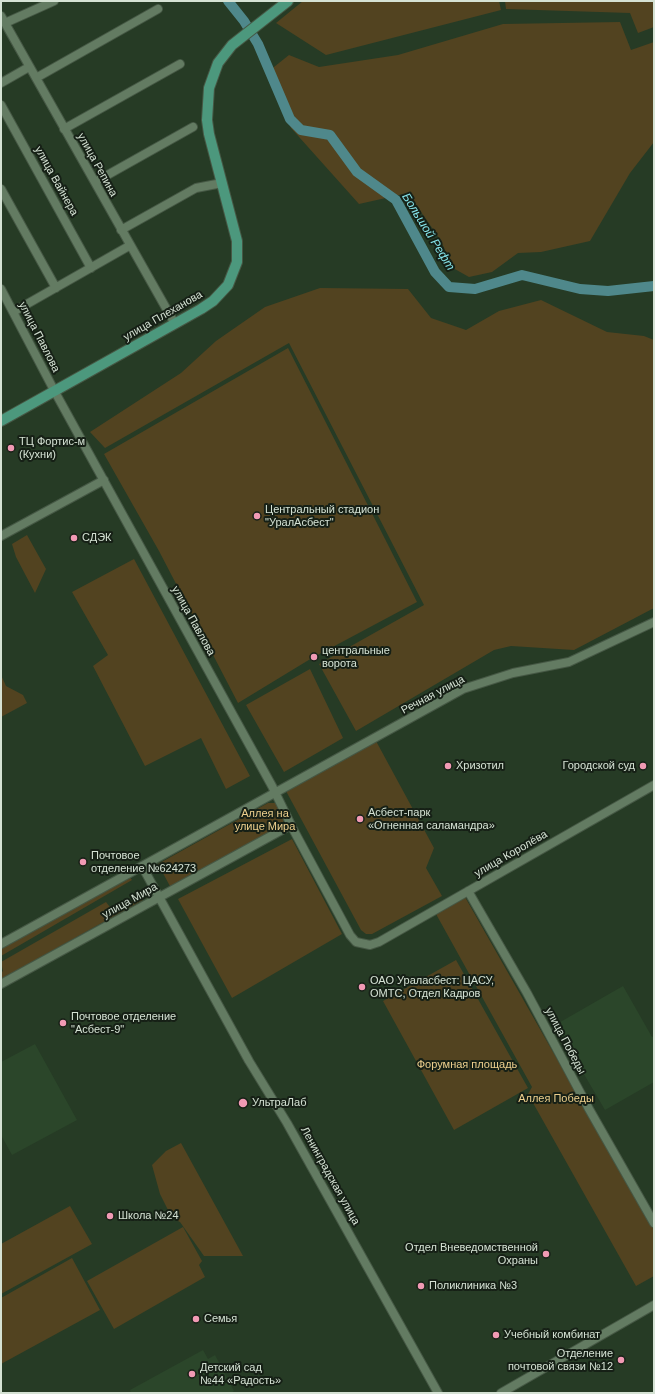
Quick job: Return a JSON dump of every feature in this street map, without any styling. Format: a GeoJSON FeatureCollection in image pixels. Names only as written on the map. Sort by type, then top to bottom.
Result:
{"type":"FeatureCollection","features":[{"type":"Feature","properties":{"kind":"main road","name":"улица Плеханова"},"geometry":{"type":"LineString","coordinates":[[1,421],[55,392],[213,301],[228,285],[237,262],[237,241],[214,155],[207,120],[209,88],[218,63],[228,48],[241,36],[288,1]]}},
{"type":"Feature","properties":{"kind":"street"},"geometry":{"type":"LineString","coordinates":[[3,20],[54,1]]}},
{"type":"Feature","properties":{"kind":"street"},"geometry":{"type":"LineString","coordinates":[[36,78],[158,8]]}},
{"type":"Feature","properties":{"kind":"street","name":"улица Репина"},"geometry":{"type":"LineString","coordinates":[[3,20],[174,324]]}},
{"type":"Feature","properties":{"kind":"street"},"geometry":{"type":"LineString","coordinates":[[64,129],[180,64]]}},
{"type":"Feature","properties":{"kind":"street"},"geometry":{"type":"LineString","coordinates":[[1,84],[29,67]]}},
{"type":"Feature","properties":{"kind":"street","name":"улица Вайнера"},"geometry":{"type":"LineString","coordinates":[[1,105],[91,268]]}},
{"type":"Feature","properties":{"kind":"street"},"geometry":{"type":"LineString","coordinates":[[95,182],[193,127]]}},
{"type":"Feature","properties":{"kind":"street"},"geometry":{"type":"LineString","coordinates":[[121,230],[196,188],[222,183]]}},
{"type":"Feature","properties":{"kind":"street"},"geometry":{"type":"LineString","coordinates":[[1,189],[56,288]]}},
{"type":"Feature","properties":{"kind":"street"},"geometry":{"type":"LineString","coordinates":[[13,312],[129,246]]}},
{"type":"Feature","properties":{"kind":"street","name":"улица Павлова"},"geometry":{"type":"LineString","coordinates":[[1,289],[55,392],[275,793],[350,935],[356,942],[364,945],[379,942]]}},
{"type":"Feature","properties":{"kind":"street"},"geometry":{"type":"LineString","coordinates":[[1,536],[104,480]]}},
{"type":"Feature","properties":{"kind":"street","name":"Речная улица"},"geometry":{"type":"LineString","coordinates":[[275,793],[464,689],[513,673],[556,663],[569,662],[654,622]]}},
{"type":"Feature","properties":{"kind":"street","name":"улица Королёва"},"geometry":{"type":"LineString","coordinates":[[379,942],[654,785]]}},
{"type":"Feature","properties":{"kind":"street"},"geometry":{"type":"LineString","coordinates":[[1,944],[275,793]]}},
{"type":"Feature","properties":{"kind":"street","name":"улица Мира"},"geometry":{"type":"LineString","coordinates":[[1,984],[291,825]]}},
{"type":"Feature","properties":{"kind":"street","name":"Ленинградская улица"},"geometry":{"type":"LineString","coordinates":[[142,866],[250,1061],[287,1123],[438,1393]]}},
{"type":"Feature","properties":{"kind":"street","name":"улица Победы"},"geometry":{"type":"LineString","coordinates":[[468,891],[527,993],[589,1109],[654,1223]]}},
{"type":"Feature","properties":{"kind":"street"},"geometry":{"type":"LineString","coordinates":[[501,1393],[654,1305]]}},
{"type":"Feature","properties":{"kind":"shaded area"},"geometry":{"type":"Polygon","coordinates":[[[623,986],[652,1037],[654,1036],[654,1082],[605,1110],[555,1025],[623,986]]]}},
{"type":"Feature","properties":{"kind":"shaded area"},"geometry":{"type":"Polygon","coordinates":[[[35,1044],[77,1120],[12,1155],[1,1135],[1,1062],[35,1044]]]}},
{"type":"Feature","properties":{"kind":"shaded area","name":"Детский сад №44 «Радость»"},"geometry":{"type":"Polygon","coordinates":[[[203,1350],[208,1359],[215,1355],[234,1391],[231,1393],[131,1393],[130,1390],[203,1350]]]}},
{"type":"Feature","properties":{"kind":"green space"},"geometry":{"type":"Polygon","coordinates":[[[303,1],[499,1],[501,10],[326,55],[276,23],[303,1]]]}},
{"type":"Feature","properties":{"kind":"green space"},"geometry":{"type":"Polygon","coordinates":[[[505,1],[654,1],[654,27],[638,33],[630,13],[506,9],[505,1]]]}},
{"type":"Feature","properties":{"kind":"green space"},"geometry":{"type":"Polygon","coordinates":[[[620,22],[631,50],[654,42],[654,142],[630,173],[590,241],[541,252],[518,253],[492,272],[469,277],[453,268],[441,241],[408,193],[359,204],[291,128],[269,71],[289,55],[319,67],[398,55],[503,24],[620,22]]]}},
{"type":"Feature","properties":{"kind":"green space"},"geometry":{"type":"Polygon","coordinates":[[[320,288],[408,289],[431,318],[466,330],[499,311],[541,300],[607,332],[644,336],[654,340],[654,608],[574,650],[511,646],[494,650],[356,731],[319,664],[424,605],[289,343],[105,448],[90,432],[181,373],[216,341],[265,307],[320,288]]]}},
{"type":"Feature","properties":{"kind":"green space","name":"Центральный стадион \"УралАсбест\""},"geometry":{"type":"Polygon","coordinates":[[[288,348],[417,602],[312,658],[238,703],[159,551],[104,454],[288,348]]]}},
{"type":"Feature","properties":{"kind":"green space"},"geometry":{"type":"Polygon","coordinates":[[[27,535],[46,569],[35,593],[16,557],[12,544],[27,535]]]}},
{"type":"Feature","properties":{"kind":"green space"},"geometry":{"type":"Polygon","coordinates":[[[134,559],[250,776],[226,789],[201,738],[145,766],[93,666],[108,655],[72,592],[134,559]]]}},
{"type":"Feature","properties":{"kind":"green space"},"geometry":{"type":"Polygon","coordinates":[[[310,669],[343,738],[284,772],[246,705],[310,669]]]}},
{"type":"Feature","properties":{"kind":"green space"},"geometry":{"type":"Polygon","coordinates":[[[1,675],[6,686],[23,695],[27,703],[1,717],[1,675]]]}},
{"type":"Feature","properties":{"kind":"green space","name":"Асбест-парк «Огненная саламандра»"},"geometry":{"type":"Polygon","coordinates":[[[376,741],[434,848],[426,868],[442,896],[372,934],[366,934],[361,930],[286,791],[376,741]]]}},
{"type":"Feature","properties":{"kind":"green space","name":"Аллея на улице Мира"},"geometry":{"type":"Polygon","coordinates":[[[268,803],[277,803],[285,818],[281,826],[171,888],[158,864],[268,803]]]}},
{"type":"Feature","properties":{"kind":"green space"},"geometry":{"type":"Polygon","coordinates":[[[292,839],[342,934],[232,998],[178,899],[292,839]]]}},
{"type":"Feature","properties":{"kind":"green space"},"geometry":{"type":"Polygon","coordinates":[[[129,876],[132,880],[1,956],[1,949],[129,876]]]}},
{"type":"Feature","properties":{"kind":"green space"},"geometry":{"type":"Polygon","coordinates":[[[141,897],[143,900],[1,979],[1,973],[3,971],[1,962],[106,902],[113,911],[141,897]]]}},
{"type":"Feature","properties":{"kind":"green space","name":"Аллея Победы"},"geometry":{"type":"Polygon","coordinates":[[[465,897],[654,1230],[654,1276],[636,1286],[528,1094],[532,1087],[436,914],[465,897]]]}},
{"type":"Feature","properties":{"kind":"green space","name":"Форумная площадь"},"geometry":{"type":"Polygon","coordinates":[[[456,960],[528,1088],[454,1130],[383,1001],[456,960]]]}},
{"type":"Feature","properties":{"kind":"green space"},"geometry":{"type":"Polygon","coordinates":[[[181,1143],[243,1256],[204,1256],[180,1222],[172,1218],[160,1194],[152,1165],[166,1151],[181,1143]]]}},
{"type":"Feature","properties":{"kind":"green space"},"geometry":{"type":"Polygon","coordinates":[[[70,1206],[92,1244],[1,1294],[1,1244],[70,1206]]]}},
{"type":"Feature","properties":{"kind":"green space"},"geometry":{"type":"Polygon","coordinates":[[[183,1227],[202,1261],[199,1265],[205,1277],[114,1329],[87,1281],[183,1227]]]}},
{"type":"Feature","properties":{"kind":"green space"},"geometry":{"type":"Polygon","coordinates":[[[72,1258],[100,1310],[1,1364],[1,1298],[72,1258]]]}},
{"type":"Feature","properties":{"kind":"waterway","name":"Большой Рефт"},"geometry":{"type":"LineString","coordinates":[[228,1],[244,21],[258,44],[290,119],[301,130],[330,135],[357,172],[396,200],[435,272],[449,287],[475,289],[522,275],[580,289],[608,291],[654,286]]}},
{"type":"Feature","properties":{"kind":"place","name":"ТЦ Фортис-м (Кухни)"},"geometry":{"type":"Point","coordinates":[11,448]}},
{"type":"Feature","properties":{"kind":"place","name":"Центральный стадион \"УралАсбест\""},"geometry":{"type":"Point","coordinates":[257,516]}},
{"type":"Feature","properties":{"kind":"place","name":"СДЭК"},"geometry":{"type":"Point","coordinates":[74,538]}},
{"type":"Feature","properties":{"kind":"place","name":"центральные ворота"},"geometry":{"type":"Point","coordinates":[314,657]}},
{"type":"Feature","properties":{"kind":"place","name":"Хризотил"},"geometry":{"type":"Point","coordinates":[448,766]}},
{"type":"Feature","properties":{"kind":"place","name":"Городской суд"},"geometry":{"type":"Point","coordinates":[643,766]}},
{"type":"Feature","properties":{"kind":"place","name":"Асбест-парк «Огненная саламандра»"},"geometry":{"type":"Point","coordinates":[360,819]}},
{"type":"Feature","properties":{"kind":"place","name":"Почтовое отделение №624273"},"geometry":{"type":"Point","coordinates":[83,862]}},
{"type":"Feature","properties":{"kind":"place","name":"ОАО Ураласбест: ЦАСУ, ОМТС, Отдел Кадров"},"geometry":{"type":"Point","coordinates":[362,987]}},
{"type":"Feature","properties":{"kind":"place","name":"Почтовое отделение \"Асбест-9\""},"geometry":{"type":"Point","coordinates":[63,1023]}},
{"type":"Feature","properties":{"kind":"place","name":"УльтраЛаб"},"geometry":{"type":"Point","coordinates":[243,1103]}},
{"type":"Feature","properties":{"kind":"place","name":"Школа №24"},"geometry":{"type":"Point","coordinates":[110,1216]}},
{"type":"Feature","properties":{"kind":"place","name":"Отдел Вневедомственной Охраны"},"geometry":{"type":"Point","coordinates":[546,1254]}},
{"type":"Feature","properties":{"kind":"place","name":"Поликлиника №3"},"geometry":{"type":"Point","coordinates":[421,1286]}},
{"type":"Feature","properties":{"kind":"place","name":"Семья"},"geometry":{"type":"Point","coordinates":[196,1319]}},
{"type":"Feature","properties":{"kind":"place","name":"Учебный комбинат"},"geometry":{"type":"Point","coordinates":[496,1335]}},
{"type":"Feature","properties":{"kind":"place","name":"Отделение почтовой связи №12"},"geometry":{"type":"Point","coordinates":[621,1360]}},
{"type":"Feature","properties":{"kind":"place","name":"Детский сад №44 «Радость»"},"geometry":{"type":"Point","coordinates":[192,1374]}}]}
